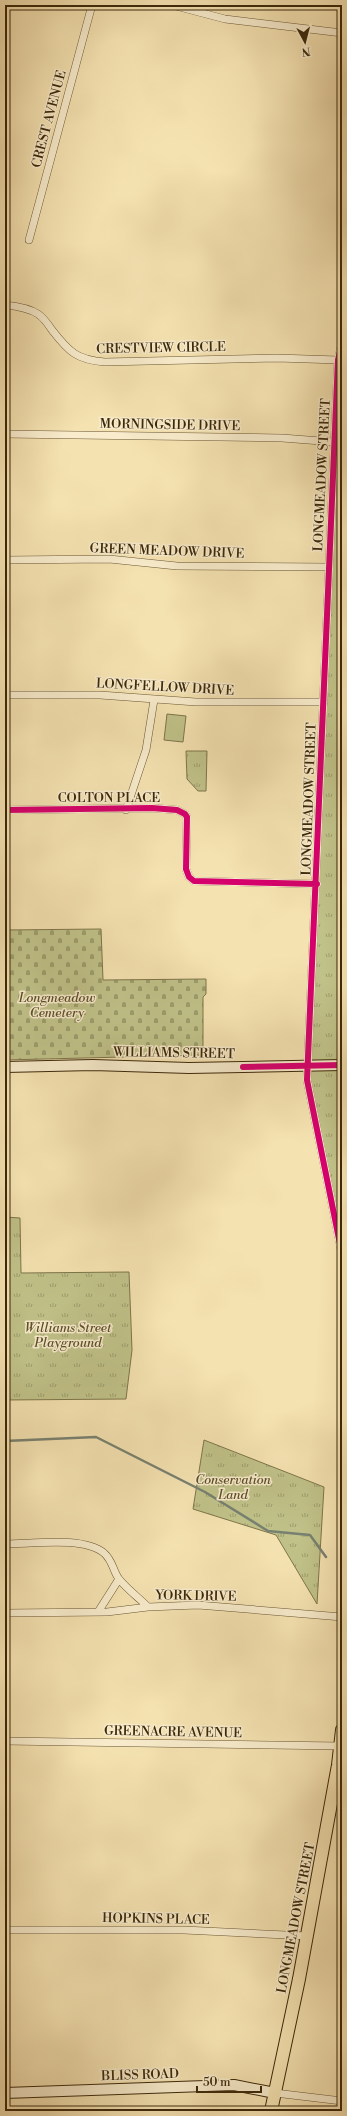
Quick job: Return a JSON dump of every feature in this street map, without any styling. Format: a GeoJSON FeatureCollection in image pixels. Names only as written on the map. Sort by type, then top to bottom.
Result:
{"type":"FeatureCollection","features":[{"type":"Feature","properties":{"kind":"main road","name":"WILLIAMS STREET"},"geometry":{"type":"LineString","coordinates":[[5,1067],[93,1065],[189,1068],[342,1065]]}},
{"type":"Feature","properties":{"kind":"main road","name":"LONGMEADOW STREET"},"geometry":{"type":"LineString","coordinates":[[271,2111],[299,1979],[342,1730]]}},
{"type":"Feature","properties":{"kind":"main road","name":"BLISS ROAD"},"geometry":{"type":"LineString","coordinates":[[5,2093],[234,2085],[275,2093]]}},
{"type":"Feature","properties":{"kind":"street","name":"CREST AVENUE"},"geometry":{"type":"LineString","coordinates":[[30,240],[92,5]]}},
{"type":"Feature","properties":{"kind":"street"},"geometry":{"type":"LineString","coordinates":[[172,5],[226,19],[342,33]]}},
{"type":"Feature","properties":{"kind":"street","name":"CRESTVIEW CIRCLE"},"geometry":{"type":"LineString","coordinates":[[5,305],[16,306],[39,314],[67,348],[78,357],[88,361],[105,362],[277,358],[338,360]]}},
{"type":"Feature","properties":{"kind":"street","name":"LONGMEADOW STREET"},"geometry":{"type":"LineString","coordinates":[[342,342],[338,360],[334,442],[317,884],[307,1080],[342,1254]]}},
{"type":"Feature","properties":{"kind":"street","name":"MORNINGSIDE DRIVE"},"geometry":{"type":"LineString","coordinates":[[5,434],[282,438],[334,442]]}},
{"type":"Feature","properties":{"kind":"street","name":"GREEN MEADOW DRIVE"},"geometry":{"type":"LineString","coordinates":[[5,560],[109,559],[177,566],[329,567]]}},
{"type":"Feature","properties":{"kind":"street","name":"LONGFELLOW DRIVE"},"geometry":{"type":"LineString","coordinates":[[5,695],[107,695],[154,700],[235,703],[324,702]]}},
{"type":"Feature","properties":{"kind":"street","name":"COLTON PLACE"},"geometry":{"type":"LineString","coordinates":[[126,810],[146,750],[154,700]]}},
{"type":"Feature","properties":{"kind":"street","name":"COLTON PLACE"},"geometry":{"type":"LineString","coordinates":[[5,810],[172,809],[185,814],[187,825],[185,862],[187,873],[191,879],[200,883],[317,884]]}},
{"type":"Feature","properties":{"kind":"street","name":"YORK DRIVE"},"geometry":{"type":"LineString","coordinates":[[5,1544],[68,1543],[94,1547],[110,1560],[119,1579],[148,1607],[198,1605],[342,1617]]}},
{"type":"Feature","properties":{"kind":"street"},"geometry":{"type":"LineString","coordinates":[[98,1612],[119,1579]]}},
{"type":"Feature","properties":{"kind":"street"},"geometry":{"type":"LineString","coordinates":[[5,1613],[98,1612],[148,1607]]}},
{"type":"Feature","properties":{"kind":"street","name":"GREENACRE AVENUE"},"geometry":{"type":"LineString","coordinates":[[5,1741],[340,1746]]}},
{"type":"Feature","properties":{"kind":"street","name":"HOPKINS PLACE"},"geometry":{"type":"LineString","coordinates":[[5,1930],[192,1930],[307,1936]]}},
{"type":"Feature","properties":{"kind":"street"},"geometry":{"type":"LineString","coordinates":[[275,2093],[342,2101]]}},
{"type":"Feature","properties":{"kind":"green space"},"geometry":{"type":"Polygon","coordinates":[[[342,343],[342,1254],[307,1080],[342,343]]]}},
{"type":"Feature","properties":{"kind":"green space"},"geometry":{"type":"Polygon","coordinates":[[[167,714],[186,716],[183,742],[164,740],[167,714]]]}},
{"type":"Feature","properties":{"kind":"green space"},"geometry":{"type":"Polygon","coordinates":[[[186,751],[207,751],[206,791],[198,791],[187,779],[186,751]]]}},
{"type":"Feature","properties":{"kind":"green space","name":"Longmeadow Cemetery"},"geometry":{"type":"Polygon","coordinates":[[[101,929],[103,980],[206,979],[206,994],[203,997],[203,1055],[5,1060],[5,930],[101,929]]]}},
{"type":"Feature","properties":{"kind":"green space","name":"Williams Street Playground"},"geometry":{"type":"Polygon","coordinates":[[[5,1217],[20,1218],[21,1273],[129,1272],[132,1350],[126,1399],[5,1400],[5,1217]]]}},
{"type":"Feature","properties":{"kind":"green space","name":"Conservation Land"},"geometry":{"type":"Polygon","coordinates":[[[204,1440],[324,1487],[317,1604],[276,1535],[193,1509],[204,1440]]]}},
{"type":"Feature","properties":{"kind":"waterway"},"geometry":{"type":"LineString","coordinates":[[5,1441],[96,1437],[205,1492],[268,1531],[310,1535],[326,1557]]}},
{"type":"Feature","properties":{"kind":"cycle path"},"geometry":{"type":"LineString","coordinates":[[342,343],[338,360],[307,1080],[342,1254]]}},
{"type":"Feature","properties":{"kind":"cycle path"},"geometry":{"type":"LineString","coordinates":[[5,810],[152,808],[177,810],[185,814],[187,817],[186,869],[189,877],[194,881],[317,884]]}},
{"type":"Feature","properties":{"kind":"cycle path"},"geometry":{"type":"LineString","coordinates":[[243,1067],[342,1065]]}}]}
